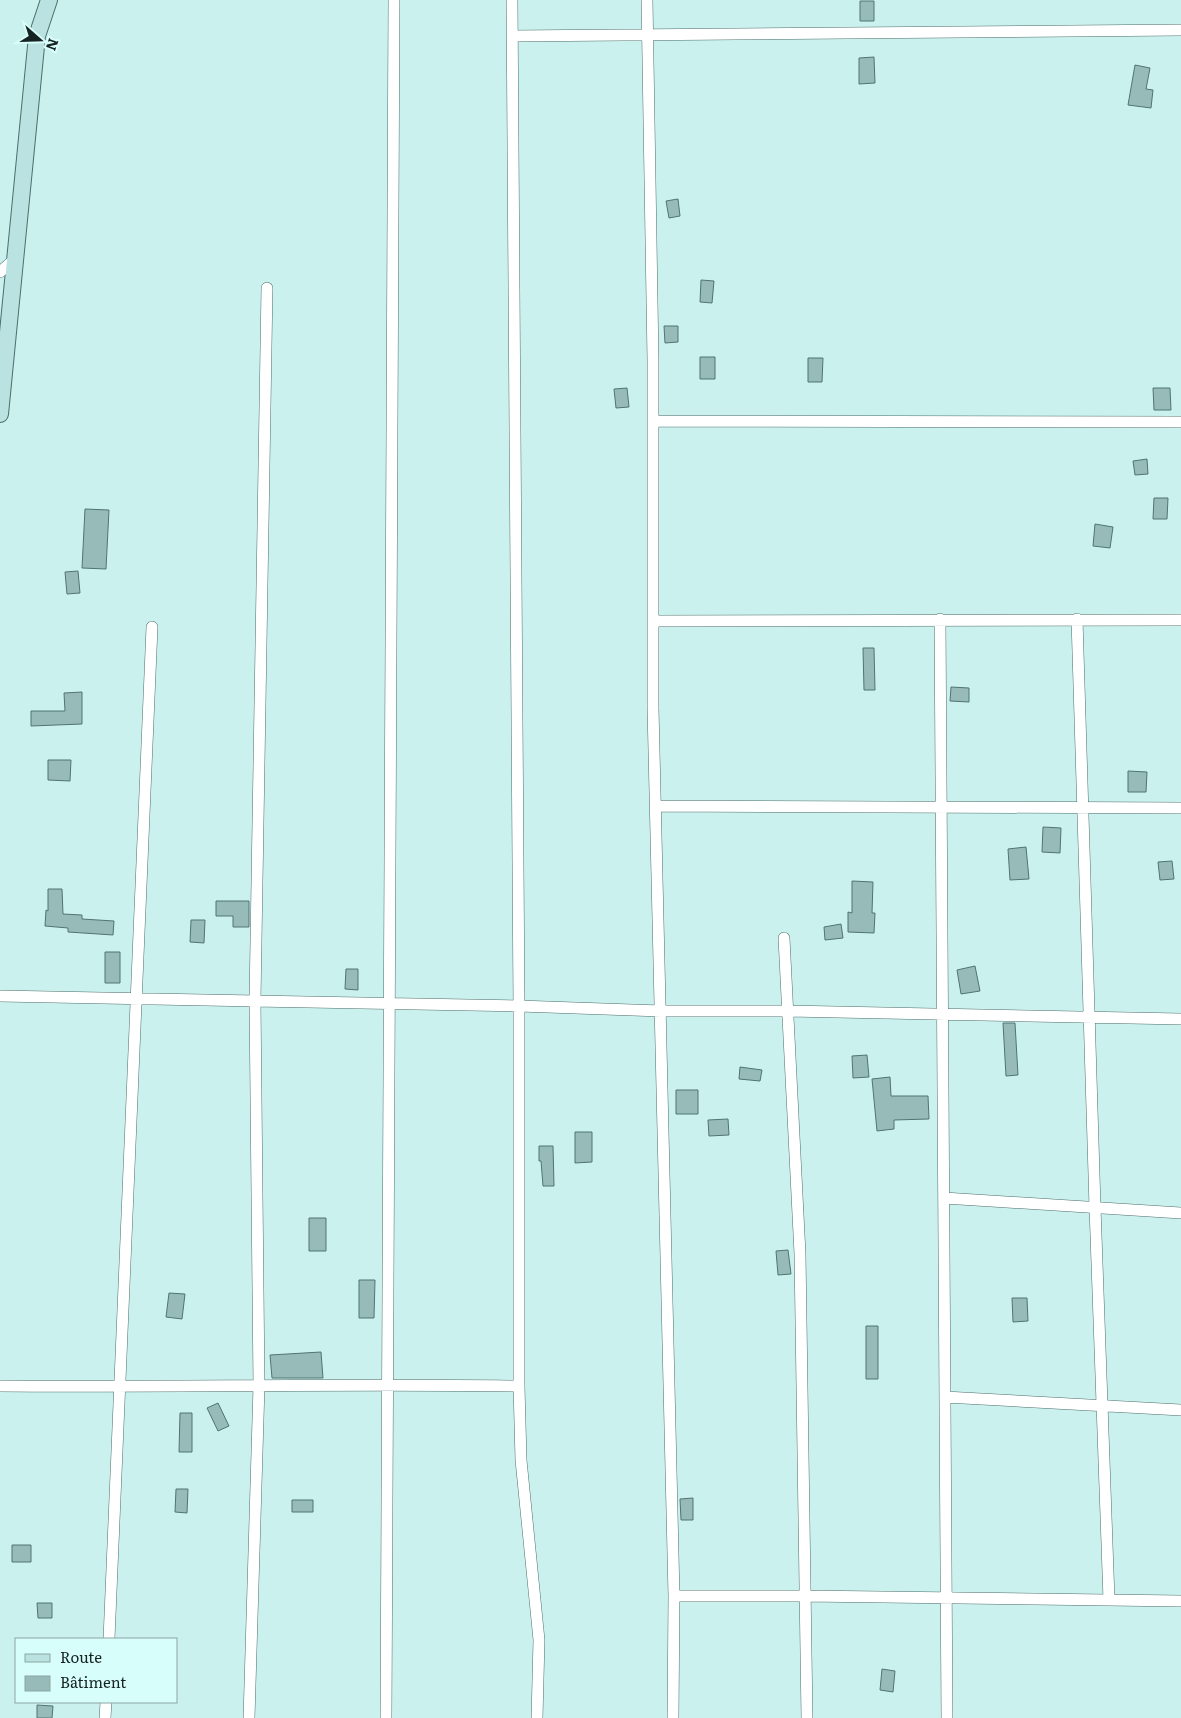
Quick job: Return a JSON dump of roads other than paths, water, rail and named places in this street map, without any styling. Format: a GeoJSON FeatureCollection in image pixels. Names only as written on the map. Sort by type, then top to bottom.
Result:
{"type":"FeatureCollection","features":[{"type":"Feature","properties":{"kind":"street"},"geometry":{"type":"LineString","coordinates":[[0,414],[37,36],[49,0]]}},
{"type":"Feature","properties":{"kind":"street"},"geometry":{"type":"LineString","coordinates":[[386,1718],[394,0]]}},
{"type":"Feature","properties":{"kind":"street"},"geometry":{"type":"LineString","coordinates":[[512,0],[519,1006],[519,1386],[521,1460],[540,1640],[537,1718]]}},
{"type":"Feature","properties":{"kind":"street"},"geometry":{"type":"LineString","coordinates":[[647,0],[653,421],[653,621],[674,1596],[673,1718]]}},
{"type":"Feature","properties":{"kind":"street"},"geometry":{"type":"LineString","coordinates":[[512,36],[1181,30]]}},
{"type":"Feature","properties":{"kind":"street"},"geometry":{"type":"LineString","coordinates":[[0,272],[15,259]]}},
{"type":"Feature","properties":{"kind":"street"},"geometry":{"type":"LineString","coordinates":[[249,1718],[260,1386],[255,1001],[267,288]]}},
{"type":"Feature","properties":{"kind":"street"},"geometry":{"type":"LineString","coordinates":[[653,421],[1181,422]]}},
{"type":"Feature","properties":{"kind":"street"},"geometry":{"type":"LineString","coordinates":[[940,620],[947,1718]]}},
{"type":"Feature","properties":{"kind":"street"},"geometry":{"type":"LineString","coordinates":[[1077,620],[1088,1017],[1109,1600]]}},
{"type":"Feature","properties":{"kind":"street"},"geometry":{"type":"LineString","coordinates":[[653,621],[1181,620]]}},
{"type":"Feature","properties":{"kind":"street"},"geometry":{"type":"LineString","coordinates":[[109,1638],[152,627]]}},
{"type":"Feature","properties":{"kind":"street"},"geometry":{"type":"LineString","coordinates":[[656,806],[1181,808]]}},
{"type":"Feature","properties":{"kind":"street"},"geometry":{"type":"LineString","coordinates":[[784,938],[800,1254],[806,1718]]}},
{"type":"Feature","properties":{"kind":"street"},"geometry":{"type":"LineString","coordinates":[[0,996],[519,1006],[661,1011],[788,1011],[1181,1019]]}},
{"type":"Feature","properties":{"kind":"street"},"geometry":{"type":"LineString","coordinates":[[944,1198],[1181,1213]]}},
{"type":"Feature","properties":{"kind":"street"},"geometry":{"type":"LineString","coordinates":[[0,1386],[388,1384],[519,1386]]}},
{"type":"Feature","properties":{"kind":"street"},"geometry":{"type":"LineString","coordinates":[[945,1398],[1181,1410]]}},
{"type":"Feature","properties":{"kind":"street"},"geometry":{"type":"LineString","coordinates":[[674,1596],[1181,1601]]}},
{"type":"Feature","properties":{"kind":"street"},"geometry":{"type":"LineString","coordinates":[[105,1718],[106,1703]]}}]}
